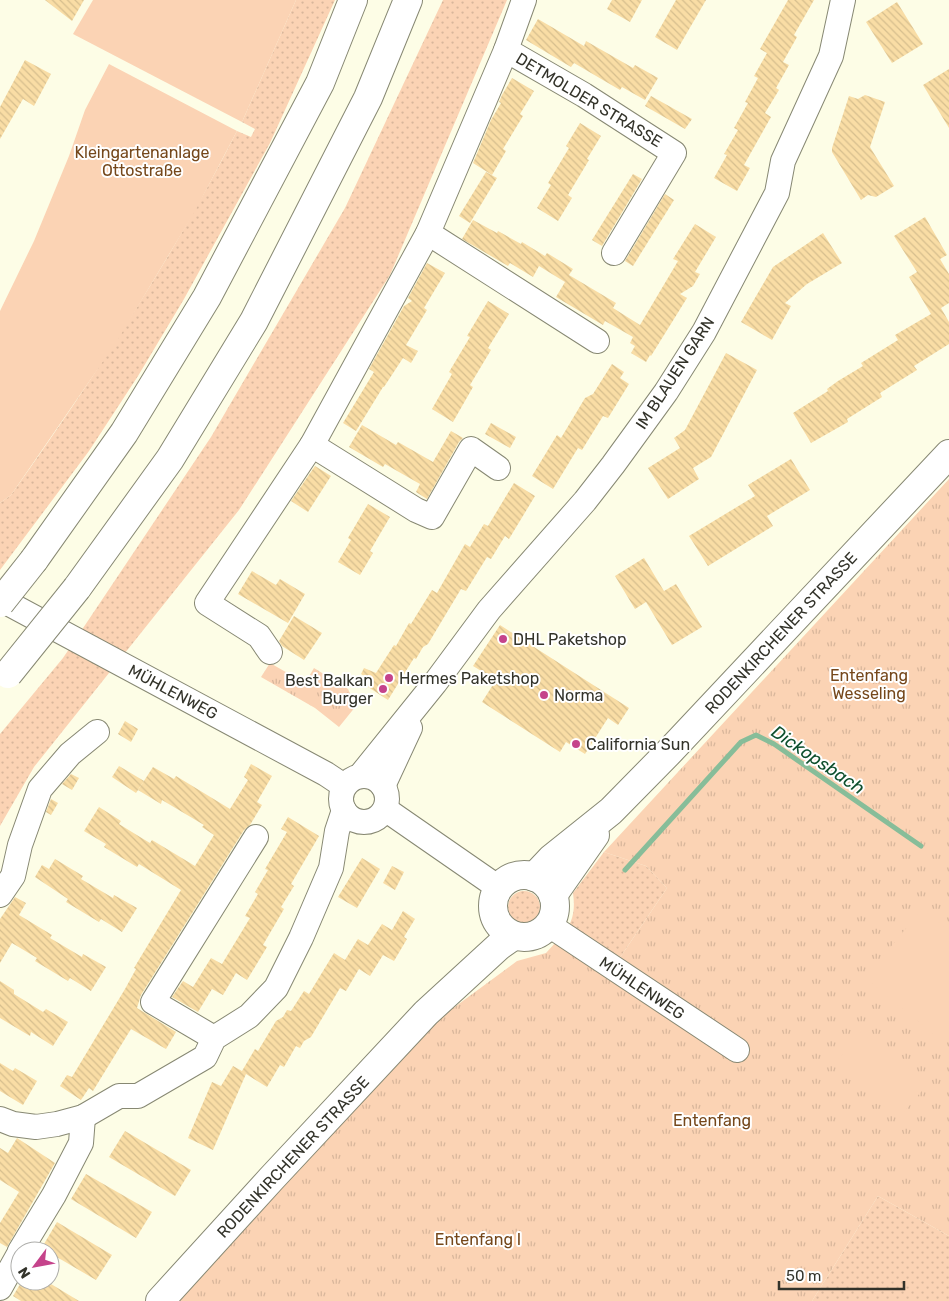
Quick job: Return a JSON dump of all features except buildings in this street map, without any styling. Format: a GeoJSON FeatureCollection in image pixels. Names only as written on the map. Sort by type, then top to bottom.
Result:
{"type":"FeatureCollection","features":[{"type":"Feature","properties":{"kind":"main road"},"geometry":{"type":"LineString","coordinates":[[0,601],[34,560],[124,433],[207,297],[320,82],[353,0]]}},
{"type":"Feature","properties":{"kind":"main road"},"geometry":{"type":"LineString","coordinates":[[4,678],[76,588],[170,459],[254,321],[368,98],[408,0]]}},
{"type":"Feature","properties":{"kind":"main road","name":"RODENKIRCHENER STRASSE"},"geometry":{"type":"LineString","coordinates":[[534,877],[551,859],[611,811],[670,751],[949,454]]}},
{"type":"Feature","properties":{"kind":"main road","name":"RODENKIRCHENER STRASSE"},"geometry":{"type":"LineString","coordinates":[[553,895],[611,811]]}},
{"type":"Feature","properties":{"kind":"main road"},"geometry":{"type":"LineString","coordinates":[[526,875],[534,877],[548,887],[553,895],[555,910],[549,925],[541,933],[526,938],[505,929],[493,913],[493,900],[499,888],[512,877],[526,875]]}},
{"type":"Feature","properties":{"kind":"main road","name":"RODENKIRCHENER STRASSE"},"geometry":{"type":"LineString","coordinates":[[160,1301],[271,1179],[426,1014],[499,946],[505,929]]}},
{"type":"Feature","properties":{"kind":"street","name":"DETMOLDER STRASSE"},"geometry":{"type":"LineString","coordinates":[[270,652],[259,636],[207,603],[312,445],[428,233],[506,50],[524,0]]}},
{"type":"Feature","properties":{"kind":"street","name":"IM BLAUEN GARN"},"geometry":{"type":"LineString","coordinates":[[352,781],[422,699],[489,610],[585,501],[666,392],[704,332],[777,193],[783,161],[831,56],[843,0]]}},
{"type":"Feature","properties":{"kind":"street","name":"DETMOLDER STRASSE"},"geometry":{"type":"LineString","coordinates":[[506,50],[592,100],[674,153],[614,253]]}},
{"type":"Feature","properties":{"kind":"street"},"geometry":{"type":"LineString","coordinates":[[428,233],[597,341]]}},
{"type":"Feature","properties":{"kind":"street"},"geometry":{"type":"LineString","coordinates":[[312,445],[416,510],[432,517],[471,449],[498,468]]}},
{"type":"Feature","properties":{"kind":"street","name":"MÜHLENWEG"},"geometry":{"type":"LineString","coordinates":[[0,601],[301,760],[352,781],[368,776],[376,779],[378,805]]}},
{"type":"Feature","properties":{"kind":"street","name":"IM BLAUEN GARN"},"geometry":{"type":"LineString","coordinates":[[331,868],[378,805],[422,699]]}},
{"type":"Feature","properties":{"kind":"street"},"geometry":{"type":"LineString","coordinates":[[0,895],[13,876],[20,845],[40,789],[70,754],[97,732]]}},
{"type":"Feature","properties":{"kind":"street"},"geometry":{"type":"LineString","coordinates":[[0,1119],[13,1124],[36,1127],[57,1124],[83,1117],[119,1096],[138,1096],[205,1057],[214,1038],[249,1016],[276,988],[301,938],[331,868],[337,832],[344,810],[341,796],[352,781]]}},
{"type":"Feature","properties":{"kind":"street","name":"MÜHLENWEG"},"geometry":{"type":"LineString","coordinates":[[344,810],[352,818],[378,805]]}},
{"type":"Feature","properties":{"kind":"street","name":"MÜHLENWEG"},"geometry":{"type":"LineString","coordinates":[[378,805],[499,888]]}},
{"type":"Feature","properties":{"kind":"street"},"geometry":{"type":"LineString","coordinates":[[214,1038],[153,1002],[256,837]]}},
{"type":"Feature","properties":{"kind":"street","name":"MÜHLENWEG"},"geometry":{"type":"LineString","coordinates":[[549,925],[736,1050]]}},
{"type":"Feature","properties":{"kind":"street"},"geometry":{"type":"LineString","coordinates":[[26,1241],[54,1195],[81,1143],[83,1117]]}},
{"type":"Feature","properties":{"kind":"street"},"geometry":{"type":"LineString","coordinates":[[0,1288],[10,1270]]}},
{"type":"Feature","properties":{"kind":"green space","name":"Kleingartenanlage Ottostraße"},"geometry":{"type":"Polygon","coordinates":[[[93,0],[296,0],[242,122],[73,34],[93,0]]]}},
{"type":"Feature","properties":{"kind":"green space"},"geometry":{"type":"Polygon","coordinates":[[[296,0],[335,0],[270,143],[184,299],[138,376],[89,451],[0,570],[0,503],[11,495],[131,317],[186,225],[237,131],[251,137],[255,129],[242,122],[296,0]]]}},
{"type":"Feature","properties":{"kind":"green space"},"geometry":{"type":"Polygon","coordinates":[[[443,0],[507,0],[390,275],[239,510],[34,767],[0,826],[0,734],[63,658],[211,437],[345,208],[443,0]]]}},
{"type":"Feature","properties":{"kind":"green space","name":"Kleingartenanlage Ottostraße"},"geometry":{"type":"Polygon","coordinates":[[[109,64],[237,131],[195,211],[117,341],[11,495],[0,503],[0,311],[34,241],[69,156],[85,110],[109,64]]]}},
{"type":"Feature","properties":{"kind":"green space","name":"Entenfang"},"geometry":{"type":"Polygon","coordinates":[[[949,479],[949,1236],[878,1196],[812,1301],[176,1301],[437,1020],[517,961],[546,953],[566,931],[615,965],[667,888],[646,866],[604,852],[949,479]]]}},
{"type":"Feature","properties":{"kind":"green space"},"geometry":{"type":"Polygon","coordinates":[[[270,663],[305,683],[314,668],[348,689],[356,706],[339,727],[315,708],[261,677],[270,663]]]}},
{"type":"Feature","properties":{"kind":"green space"},"geometry":{"type":"Polygon","coordinates":[[[604,852],[646,866],[667,888],[615,965],[566,931],[573,913],[573,893],[604,852]]]}},
{"type":"Feature","properties":{"kind":"green space"},"geometry":{"type":"Polygon","coordinates":[[[524,891],[536,895],[540,907],[536,919],[524,923],[512,919],[508,907],[512,895],[524,891]]]}},
{"type":"Feature","properties":{"kind":"green space"},"geometry":{"type":"Polygon","coordinates":[[[922,909],[949,931],[949,1025],[938,1038],[865,978],[922,909]]]}},
{"type":"Feature","properties":{"kind":"green space"},"geometry":{"type":"Polygon","coordinates":[[[861,1032],[893,1059],[895,1053],[912,1067],[906,1069],[926,1086],[899,1118],[880,1103],[874,1104],[867,1098],[866,1092],[834,1064],[861,1032]]]}},
{"type":"Feature","properties":{"kind":"green space"},"geometry":{"type":"Polygon","coordinates":[[[878,1196],[949,1236],[949,1301],[812,1301],[878,1196]]]}},
{"type":"Feature","properties":{"kind":"waterway","name":"Dickopsbach"},"geometry":{"type":"LineString","coordinates":[[625,870],[741,742],[756,735],[774,744],[921,846]]}},
{"type":"Feature","properties":{"kind":"place","name":"DHL Paketshop"},"geometry":{"type":"Point","coordinates":[503,639]}},
{"type":"Feature","properties":{"kind":"place","name":"Hermes Paketshop"},"geometry":{"type":"Point","coordinates":[389,678]}},
{"type":"Feature","properties":{"kind":"place","name":"Best Balkan Burger"},"geometry":{"type":"Point","coordinates":[383,689]}},
{"type":"Feature","properties":{"kind":"place","name":"Norma"},"geometry":{"type":"Point","coordinates":[544,695]}},
{"type":"Feature","properties":{"kind":"place","name":"California Sun"},"geometry":{"type":"Point","coordinates":[576,744]}},
{"type":"Feature","properties":{"kind":"park label","name":"Entenfang Wesseling"},"geometry":{"type":"Point","coordinates":[869,684]}},
{"type":"Feature","properties":{"kind":"park label","name":"Entenfang I"},"geometry":{"type":"Point","coordinates":[478,1239]}}]}
